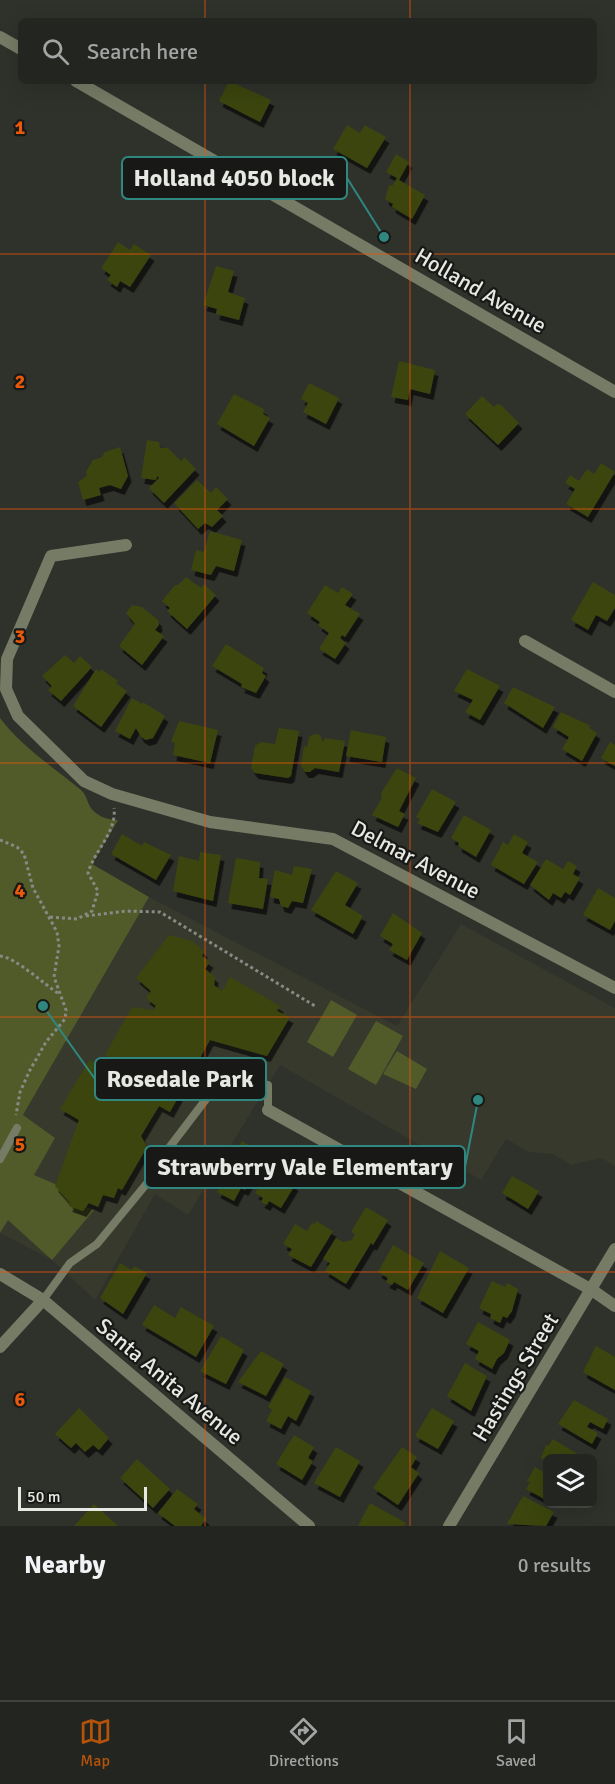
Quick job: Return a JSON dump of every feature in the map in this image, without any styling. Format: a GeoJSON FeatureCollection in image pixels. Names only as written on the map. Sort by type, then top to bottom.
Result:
{"type":"FeatureCollection","features":[{"type":"Feature","properties":{"kind":"street"},"geometry":{"type":"LineString","coordinates":[[0,37],[18,48]]}},
{"type":"Feature","properties":{"kind":"street","name":"Holland Avenue"},"geometry":{"type":"LineString","coordinates":[[81,84],[615,392]]}},
{"type":"Feature","properties":{"kind":"street","name":"Delmar Avenue"},"geometry":{"type":"LineString","coordinates":[[126,545],[51,556],[7,659],[6,689],[18,716],[84,781],[112,794],[210,822],[333,839],[615,988]]}},
{"type":"Feature","properties":{"kind":"street"},"geometry":{"type":"LineString","coordinates":[[525,642],[615,692]]}},
{"type":"Feature","properties":{"kind":"street"},"geometry":{"type":"LineString","coordinates":[[268,1110],[592,1290],[615,1306]]}},
{"type":"Feature","properties":{"kind":"street","name":"Hastings Street"},"geometry":{"type":"LineString","coordinates":[[449,1526],[615,1249]]}},
{"type":"Feature","properties":{"kind":"street","name":"Santa Anita Avenue"},"geometry":{"type":"LineString","coordinates":[[0,1274],[43,1300],[309,1526]]}},
{"type":"Feature","properties":{"kind":"street"},"geometry":{"type":"LineString","coordinates":[[0,1347],[43,1300]]}},
{"type":"Feature","properties":{"kind":"lane"},"geometry":{"type":"LineString","coordinates":[[43,1300],[70,1263],[96,1244],[148,1182],[159,1161],[213,1090],[230,1081],[250,1080],[268,1085],[268,1110]]}},
{"type":"Feature","properties":{"kind":"lane"},"geometry":{"type":"LineString","coordinates":[[0,1159],[17,1128]]}},
{"type":"Feature","properties":{"kind":"path"},"geometry":{"type":"LineString","coordinates":[[86,916],[92,911],[98,891],[90,878],[91,865],[105,841],[115,815],[112,794]]}},
{"type":"Feature","properties":{"kind":"path"},"geometry":{"type":"LineString","coordinates":[[0,840],[17,847],[24,854],[33,888],[57,932],[59,946],[54,977],[66,1010],[65,1019],[46,1042],[20,1092],[16,1110],[17,1128]]}},
{"type":"Feature","properties":{"kind":"path"},"geometry":{"type":"LineString","coordinates":[[50,917],[77,919],[145,910],[160,912],[315,1006]]}},
{"type":"Feature","properties":{"kind":"path"},"geometry":{"type":"LineString","coordinates":[[0,956],[12,958],[30,974],[61,995]]}},
{"type":"Feature","properties":{"kind":"shaded area"},"geometry":{"type":"Polygon","coordinates":[[[149,897],[397,1026],[461,924],[615,1008],[615,1166],[601,1158],[571,1165],[553,1154],[529,1152],[506,1139],[481,1180],[280,1065],[188,1215],[155,1194],[95,1300],[52,1260],[0,1233],[54,1139],[23,1115],[149,897]]]}},
{"type":"Feature","properties":{"kind":"green space"},"geometry":{"type":"Polygon","coordinates":[[[0,718],[28,748],[81,790],[93,811],[103,817],[118,820],[92,864],[149,897],[23,1115],[55,1138],[34,1175],[69,1190],[66,1199],[94,1210],[52,1260],[8,1220],[0,1233],[0,718]]]}},
{"type":"Feature","properties":{"kind":"green space"},"geometry":{"type":"Polygon","coordinates":[[[331,1000],[357,1015],[333,1057],[307,1042],[331,1000]]]}},
{"type":"Feature","properties":{"kind":"green space"},"geometry":{"type":"Polygon","coordinates":[[[376,1021],[403,1036],[376,1085],[348,1069],[376,1021]]]}},
{"type":"Feature","properties":{"kind":"green space"},"geometry":{"type":"Polygon","coordinates":[[[397,1051],[427,1069],[416,1089],[383,1074],[397,1051]]]}},
{"type":"Feature","properties":{"kind":"building"},"geometry":{"type":"Polygon","coordinates":[[[228,84],[236,84],[271,100],[260,122],[219,101],[228,84]]]}},
{"type":"Feature","properties":{"kind":"building"},"geometry":{"type":"Polygon","coordinates":[[[347,125],[360,133],[365,125],[386,137],[367,168],[333,149],[347,125]]]}},
{"type":"Feature","properties":{"kind":"building"},"geometry":{"type":"Polygon","coordinates":[[[396,154],[409,162],[399,180],[425,195],[412,219],[392,207],[393,204],[385,199],[389,185],[392,186],[397,178],[386,172],[396,154]]]}},
{"type":"Feature","properties":{"kind":"building"},"geometry":{"type":"Polygon","coordinates":[[[118,242],[130,250],[134,244],[151,255],[130,287],[120,281],[117,287],[107,280],[111,275],[101,268],[118,242]]]}},
{"type":"Feature","properties":{"kind":"building"},"geometry":{"type":"Polygon","coordinates":[[[216,266],[234,271],[228,292],[245,298],[239,320],[216,314],[217,309],[203,305],[216,266]]]}},
{"type":"Feature","properties":{"kind":"building"},"geometry":{"type":"Polygon","coordinates":[[[399,361],[435,370],[430,394],[410,389],[408,400],[391,397],[399,361]]]}},
{"type":"Feature","properties":{"kind":"building"},"geometry":{"type":"Polygon","coordinates":[[[309,383],[339,398],[326,424],[303,412],[308,403],[301,399],[309,383]]]}},
{"type":"Feature","properties":{"kind":"building"},"geometry":{"type":"Polygon","coordinates":[[[234,394],[264,409],[263,414],[270,418],[254,446],[217,424],[234,394]]]}},
{"type":"Feature","properties":{"kind":"building"},"geometry":{"type":"Polygon","coordinates":[[[482,396],[494,407],[497,404],[501,405],[519,423],[498,445],[465,414],[482,396]]]}},
{"type":"Feature","properties":{"kind":"building"},"geometry":{"type":"Polygon","coordinates":[[[147,440],[159,442],[160,448],[168,448],[181,461],[184,457],[196,469],[164,503],[149,488],[159,478],[157,476],[156,480],[141,478],[147,440]]]}},
{"type":"Feature","properties":{"kind":"building"},"geometry":{"type":"Polygon","coordinates":[[[120,447],[128,476],[121,489],[110,485],[99,488],[101,495],[83,500],[78,482],[87,476],[86,472],[93,460],[102,457],[105,452],[120,447]]]}},
{"type":"Feature","properties":{"kind":"building"},"geometry":{"type":"Polygon","coordinates":[[[601,463],[615,472],[588,517],[566,504],[575,489],[565,483],[570,475],[579,481],[587,469],[594,474],[601,463]]]}},
{"type":"Feature","properties":{"kind":"building"},"geometry":{"type":"Polygon","coordinates":[[[197,480],[211,493],[216,487],[228,499],[217,510],[223,516],[212,527],[205,523],[198,529],[174,503],[197,480]]]}},
{"type":"Feature","properties":{"kind":"building"},"geometry":{"type":"Polygon","coordinates":[[[210,531],[242,540],[234,571],[216,566],[211,575],[191,570],[196,550],[204,552],[210,531]]]}},
{"type":"Feature","properties":{"kind":"building"},"geometry":{"type":"Polygon","coordinates":[[[186,577],[201,588],[204,584],[216,595],[187,629],[167,611],[170,608],[162,601],[175,585],[186,577]]]}},
{"type":"Feature","properties":{"kind":"building"},"geometry":{"type":"Polygon","coordinates":[[[593,582],[615,595],[615,608],[607,621],[596,615],[588,630],[571,620],[593,582]]]}},
{"type":"Feature","properties":{"kind":"building"},"geometry":{"type":"Polygon","coordinates":[[[325,585],[338,593],[342,587],[353,594],[345,605],[360,614],[345,637],[342,635],[340,638],[346,643],[335,659],[319,649],[329,633],[318,625],[320,622],[307,613],[325,585]]]}},
{"type":"Feature","properties":{"kind":"building"},"geometry":{"type":"Polygon","coordinates":[[[132,605],[142,607],[158,620],[159,625],[155,630],[164,636],[142,665],[119,646],[135,624],[126,613],[132,605]]]}},
{"type":"Feature","properties":{"kind":"building"},"geometry":{"type":"Polygon","coordinates":[[[226,644],[264,668],[262,673],[266,676],[256,693],[241,687],[242,684],[212,666],[226,644]]]}},
{"type":"Feature","properties":{"kind":"building"},"geometry":{"type":"Polygon","coordinates":[[[65,655],[74,663],[80,656],[92,667],[61,701],[48,690],[52,686],[42,676],[65,655]]]}},
{"type":"Feature","properties":{"kind":"building"},"geometry":{"type":"Polygon","coordinates":[[[96,669],[100,672],[101,669],[118,681],[116,683],[127,691],[101,727],[73,706],[96,669]]]}},
{"type":"Feature","properties":{"kind":"building"},"geometry":{"type":"Polygon","coordinates":[[[467,669],[500,686],[480,720],[465,712],[473,700],[454,691],[467,669]]]}},
{"type":"Feature","properties":{"kind":"building"},"geometry":{"type":"Polygon","coordinates":[[[513,687],[555,707],[543,728],[504,703],[513,687]]]}},
{"type":"Feature","properties":{"kind":"building"},"geometry":{"type":"Polygon","coordinates":[[[132,698],[165,716],[153,738],[146,740],[141,737],[136,728],[130,739],[115,731],[132,698]]]}},
{"type":"Feature","properties":{"kind":"building"},"geometry":{"type":"Polygon","coordinates":[[[561,712],[591,726],[589,728],[597,733],[582,761],[562,749],[569,737],[553,727],[561,712]]]}},
{"type":"Feature","properties":{"kind":"building"},"geometry":{"type":"Polygon","coordinates":[[[179,721],[218,730],[210,763],[173,755],[175,743],[171,742],[179,721]]]}},
{"type":"Feature","properties":{"kind":"building"},"geometry":{"type":"Polygon","coordinates":[[[279,728],[299,731],[291,776],[288,778],[255,773],[251,768],[255,746],[261,742],[275,744],[279,728]]]}},
{"type":"Feature","properties":{"kind":"building"},"geometry":{"type":"Polygon","coordinates":[[[351,730],[386,737],[382,762],[346,756],[351,730]]]}},
{"type":"Feature","properties":{"kind":"building"},"geometry":{"type":"Polygon","coordinates":[[[314,734],[320,735],[323,742],[325,738],[345,741],[339,772],[315,768],[310,772],[305,772],[301,766],[304,746],[307,747],[309,737],[314,734]]]}},
{"type":"Feature","properties":{"kind":"building"},"geometry":{"type":"Polygon","coordinates":[[[610,742],[615,745],[615,766],[601,758],[610,742]]]}},
{"type":"Feature","properties":{"kind":"building"},"geometry":{"type":"Polygon","coordinates":[[[397,768],[416,778],[399,811],[405,814],[398,827],[372,815],[382,798],[381,793],[397,768]]]}},
{"type":"Feature","properties":{"kind":"building"},"geometry":{"type":"Polygon","coordinates":[[[432,789],[456,802],[438,832],[417,823],[420,819],[416,817],[432,789]]]}},
{"type":"Feature","properties":{"kind":"building"},"geometry":{"type":"Polygon","coordinates":[[[464,815],[491,830],[476,857],[458,846],[459,843],[451,838],[464,815]]]}},
{"type":"Feature","properties":{"kind":"building"},"geometry":{"type":"Polygon","coordinates":[[[122,834],[142,846],[144,842],[171,855],[156,880],[111,854],[122,834]]]}},
{"type":"Feature","properties":{"kind":"building"},"geometry":{"type":"Polygon","coordinates":[[[514,834],[528,842],[522,853],[538,862],[524,884],[491,865],[503,842],[508,845],[514,834]]]}},
{"type":"Feature","properties":{"kind":"building"},"geometry":{"type":"Polygon","coordinates":[[[200,852],[221,855],[213,901],[173,891],[179,856],[199,861],[200,852]]]}},
{"type":"Feature","properties":{"kind":"building"},"geometry":{"type":"Polygon","coordinates":[[[236,858],[260,862],[259,878],[268,879],[263,909],[228,903],[236,858]]]}},
{"type":"Feature","properties":{"kind":"building"},"geometry":{"type":"Polygon","coordinates":[[[546,859],[563,869],[568,861],[577,866],[573,874],[580,878],[570,895],[565,892],[561,898],[553,893],[549,900],[530,885],[546,859]]]}},
{"type":"Feature","properties":{"kind":"building"},"geometry":{"type":"Polygon","coordinates":[[[294,866],[312,869],[303,903],[292,901],[288,908],[281,906],[279,899],[270,897],[275,870],[292,875],[294,866]]]}},
{"type":"Feature","properties":{"kind":"building"},"geometry":{"type":"Polygon","coordinates":[[[336,871],[358,883],[345,905],[363,916],[353,934],[311,910],[336,871]]]}},
{"type":"Feature","properties":{"kind":"building"},"geometry":{"type":"Polygon","coordinates":[[[598,888],[615,898],[615,921],[610,930],[583,915],[598,888]]]}},
{"type":"Feature","properties":{"kind":"building"},"geometry":{"type":"Polygon","coordinates":[[[393,913],[422,933],[407,960],[389,950],[393,944],[380,936],[393,913]]]}},
{"type":"Feature","properties":{"kind":"building"},"geometry":{"type":"Polygon","coordinates":[[[169,935],[192,941],[204,951],[202,956],[210,962],[205,969],[215,977],[214,985],[222,991],[230,977],[280,1006],[277,1011],[290,1017],[267,1056],[210,1040],[170,1112],[159,1106],[141,1136],[147,1147],[122,1190],[118,1188],[114,1198],[103,1195],[98,1207],[89,1203],[83,1211],[69,1206],[70,1203],[55,1186],[79,1120],[60,1109],[89,1061],[122,1065],[105,1055],[132,1007],[153,1010],[156,1006],[146,998],[151,991],[136,978],[169,935]]]}},
{"type":"Feature","properties":{"kind":"building"},"geometry":{"type":"Polygon","coordinates":[[[242,1141],[265,1155],[245,1190],[241,1188],[234,1201],[217,1192],[225,1179],[222,1177],[242,1141]]]}},
{"type":"Feature","properties":{"kind":"building"},"geometry":{"type":"Polygon","coordinates":[[[268,1170],[281,1177],[282,1174],[295,1185],[281,1208],[269,1201],[267,1205],[261,1202],[263,1198],[255,1193],[268,1170]]]}},
{"type":"Feature","properties":{"kind":"building"},"geometry":{"type":"Polygon","coordinates":[[[512,1176],[539,1191],[528,1209],[502,1193],[512,1176]]]}},
{"type":"Feature","properties":{"kind":"building"},"geometry":{"type":"Polygon","coordinates":[[[366,1207],[388,1220],[346,1284],[325,1271],[330,1263],[323,1259],[336,1238],[343,1242],[352,1240],[355,1234],[351,1232],[366,1207]]]}},
{"type":"Feature","properties":{"kind":"building"},"geometry":{"type":"Polygon","coordinates":[[[316,1221],[333,1231],[311,1267],[288,1255],[292,1249],[283,1244],[295,1224],[307,1231],[316,1221]]]}},
{"type":"Feature","properties":{"kind":"building"},"geometry":{"type":"Polygon","coordinates":[[[393,1245],[424,1263],[408,1290],[394,1282],[392,1285],[386,1282],[388,1278],[378,1272],[393,1245]]]}},
{"type":"Feature","properties":{"kind":"building"},"geometry":{"type":"Polygon","coordinates":[[[440,1251],[469,1268],[443,1313],[417,1298],[440,1251]]]}},
{"type":"Feature","properties":{"kind":"building"},"geometry":{"type":"Polygon","coordinates":[[[120,1263],[132,1270],[134,1266],[147,1273],[123,1314],[100,1298],[120,1263]]]}},
{"type":"Feature","properties":{"kind":"building"},"geometry":{"type":"Polygon","coordinates":[[[492,1281],[505,1287],[507,1283],[518,1289],[512,1311],[507,1318],[503,1316],[500,1323],[490,1318],[491,1314],[479,1308],[492,1281]]]}},
{"type":"Feature","properties":{"kind":"building"},"geometry":{"type":"Polygon","coordinates":[[[154,1305],[175,1318],[181,1307],[214,1326],[196,1357],[142,1325],[154,1305]]]}},
{"type":"Feature","properties":{"kind":"building"},"geometry":{"type":"Polygon","coordinates":[[[478,1322],[510,1340],[492,1369],[475,1359],[479,1351],[466,1344],[478,1322]]]}},
{"type":"Feature","properties":{"kind":"building"},"geometry":{"type":"Polygon","coordinates":[[[221,1336],[244,1350],[226,1384],[200,1371],[221,1336]]]}},
{"type":"Feature","properties":{"kind":"building"},"geometry":{"type":"Polygon","coordinates":[[[596,1346],[615,1357],[615,1390],[583,1372],[596,1346]]]}},
{"type":"Feature","properties":{"kind":"building"},"geometry":{"type":"Polygon","coordinates":[[[261,1351],[284,1364],[266,1396],[238,1382],[261,1351]]]}},
{"type":"Feature","properties":{"kind":"building"},"geometry":{"type":"Polygon","coordinates":[[[465,1363],[487,1376],[471,1411],[447,1396],[465,1363]]]}},
{"type":"Feature","properties":{"kind":"building"},"geometry":{"type":"Polygon","coordinates":[[[285,1377],[311,1391],[296,1421],[288,1416],[281,1429],[266,1421],[272,1410],[268,1407],[285,1377]]]}},
{"type":"Feature","properties":{"kind":"building"},"geometry":{"type":"Polygon","coordinates":[[[574,1400],[608,1419],[603,1429],[590,1422],[587,1427],[598,1433],[592,1444],[558,1424],[574,1400]]]}},
{"type":"Feature","properties":{"kind":"building"},"geometry":{"type":"Polygon","coordinates":[[[79,1408],[109,1438],[99,1450],[93,1445],[85,1452],[76,1443],[71,1448],[55,1434],[79,1408]]]}},
{"type":"Feature","properties":{"kind":"building"},"geometry":{"type":"Polygon","coordinates":[[[432,1408],[454,1421],[438,1449],[415,1436],[432,1408]]]}},
{"type":"Feature","properties":{"kind":"building"},"geometry":{"type":"Polygon","coordinates":[[[294,1435],[314,1447],[308,1458],[313,1461],[302,1480],[276,1464],[294,1435]]]}},
{"type":"Feature","properties":{"kind":"building"},"geometry":{"type":"Polygon","coordinates":[[[553,1439],[578,1454],[543,1454],[543,1459],[541,1458],[546,1445],[548,1446],[553,1439]]]}},
{"type":"Feature","properties":{"kind":"building"},"geometry":{"type":"Polygon","coordinates":[[[336,1447],[360,1461],[340,1497],[314,1483],[336,1447]]]}},
{"type":"Feature","properties":{"kind":"building"},"geometry":{"type":"Polygon","coordinates":[[[402,1447],[417,1457],[411,1467],[419,1473],[398,1505],[373,1488],[402,1447]]]}},
{"type":"Feature","properties":{"kind":"building"},"geometry":{"type":"Polygon","coordinates":[[[137,1459],[170,1489],[153,1508],[120,1478],[137,1459]]]}},
{"type":"Feature","properties":{"kind":"building"},"geometry":{"type":"Polygon","coordinates":[[[535,1467],[543,1472],[543,1498],[526,1489],[530,1482],[527,1481],[535,1467]]]}},
{"type":"Feature","properties":{"kind":"building"},"geometry":{"type":"Polygon","coordinates":[[[177,1489],[198,1504],[194,1509],[206,1519],[201,1526],[175,1526],[158,1513],[177,1489]]]}},
{"type":"Feature","properties":{"kind":"building"},"geometry":{"type":"Polygon","coordinates":[[[523,1496],[554,1512],[546,1526],[507,1524],[523,1496]]]}},
{"type":"Feature","properties":{"kind":"building"},"geometry":{"type":"Polygon","coordinates":[[[370,1503],[406,1523],[404,1526],[358,1526],[370,1503]]]}},
{"type":"Feature","properties":{"kind":"building"},"geometry":{"type":"Polygon","coordinates":[[[94,1504],[118,1526],[74,1526],[94,1504]]]}},
{"type":"Feature","properties":{"kind":"place","name":"Holland 4050 block"},"geometry":{"type":"Point","coordinates":[384,237]}},
{"type":"Feature","properties":{"kind":"place","name":"Rosedale Park"},"geometry":{"type":"Point","coordinates":[43,1006]}},
{"type":"Feature","properties":{"kind":"place","name":"Strawberry Vale Elementary"},"geometry":{"type":"Point","coordinates":[478,1100]}}]}
